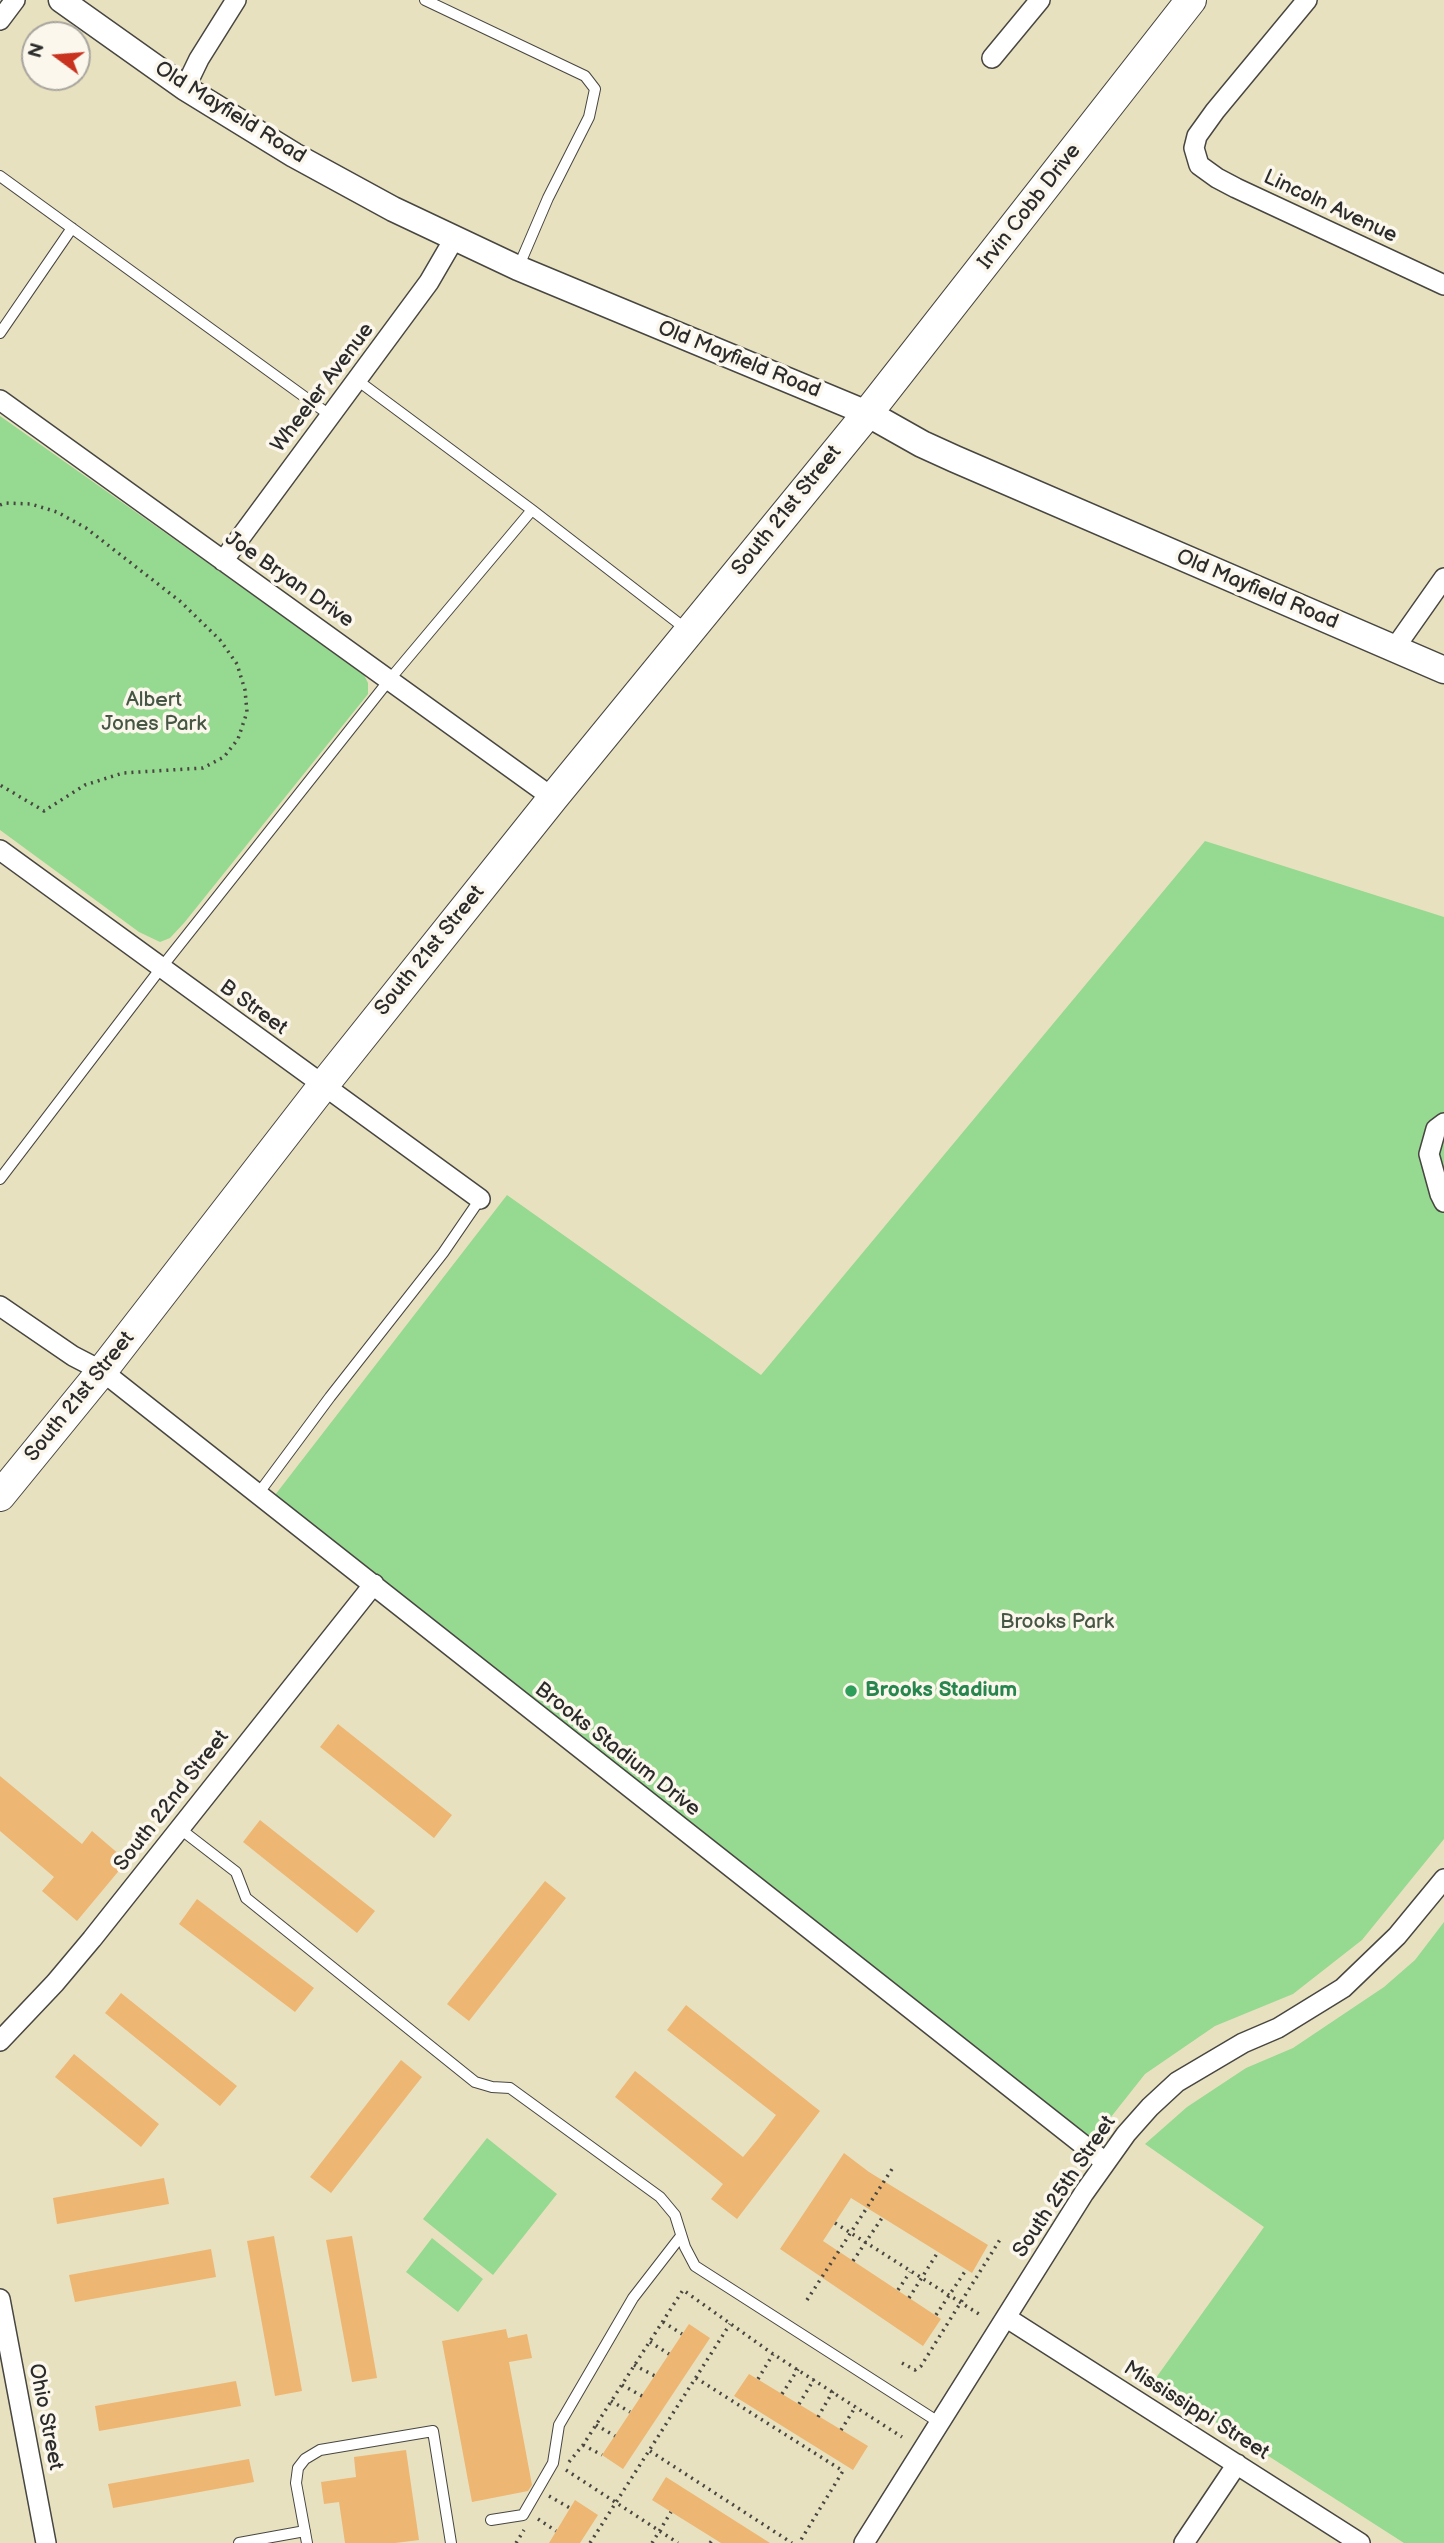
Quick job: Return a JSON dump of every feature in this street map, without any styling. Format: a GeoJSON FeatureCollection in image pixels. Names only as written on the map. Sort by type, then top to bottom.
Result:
{"type":"FeatureCollection","features":[{"type":"Feature","properties":{"kind":"main road","name":"Irvin Cobb Drive"},"geometry":{"type":"LineString","coordinates":[[867,413],[1191,0]]}},
{"type":"Feature","properties":{"kind":"main road","name":"South 21st Street"},"geometry":{"type":"LineString","coordinates":[[0,1496],[102,1371],[322,1087],[552,798],[867,413]]}},
{"type":"Feature","properties":{"kind":"main road","name":"Old Mayfield Road"},"geometry":{"type":"LineString","coordinates":[[867,413],[955,459],[1444,670]]}},
{"type":"Feature","properties":{"kind":"street"},"geometry":{"type":"LineString","coordinates":[[0,20],[15,0]]}},
{"type":"Feature","properties":{"kind":"street","name":"Old Mayfield Road"},"geometry":{"type":"LineString","coordinates":[[61,0],[185,88],[294,155],[393,209],[518,268],[867,413]]}},
{"type":"Feature","properties":{"kind":"street"},"geometry":{"type":"LineString","coordinates":[[185,88],[236,0]]}},
{"type":"Feature","properties":{"kind":"street"},"geometry":{"type":"LineString","coordinates":[[992,58],[1040,0]]}},
{"type":"Feature","properties":{"kind":"street","name":"Lincoln Avenue"},"geometry":{"type":"LineString","coordinates":[[1307,0],[1197,136],[1194,148],[1199,165],[1236,188],[1444,285]]}},
{"type":"Feature","properties":{"kind":"street","name":"Wheeler Avenue"},"geometry":{"type":"LineString","coordinates":[[223,561],[429,282],[454,239]]}},
{"type":"Feature","properties":{"kind":"street","name":"Joe Bryan Drive"},"geometry":{"type":"LineString","coordinates":[[0,400],[552,798]]}},
{"type":"Feature","properties":{"kind":"street"},"geometry":{"type":"LineString","coordinates":[[1394,649],[1444,578]]}},
{"type":"Feature","properties":{"kind":"street","name":"B Street"},"geometry":{"type":"LineString","coordinates":[[1,855],[480,1199]]}},
{"type":"Feature","properties":{"kind":"street"},"geometry":{"type":"LineString","coordinates":[[1444,1123],[1436,1129],[1429,1154],[1444,1202]]}},
{"type":"Feature","properties":{"kind":"street","name":"Brooks Stadium Drive"},"geometry":{"type":"LineString","coordinates":[[0,1306],[73,1356],[102,1371],[1105,2162]]}},
{"type":"Feature","properties":{"kind":"street","name":"South 22nd Street"},"geometry":{"type":"LineString","coordinates":[[0,2041],[55,1983],[374,1584]]}},
{"type":"Feature","properties":{"kind":"street","name":"South 25th Street"},"geometry":{"type":"LineString","coordinates":[[864,2543],[1105,2162],[1134,2125],[1177,2082],[1243,2043],[1278,2028],[1343,1988],[1398,1936],[1444,1879]]}},
{"type":"Feature","properties":{"kind":"street","name":"Ohio Street"},"geometry":{"type":"LineString","coordinates":[[0,2299],[46,2543]]}},
{"type":"Feature","properties":{"kind":"street","name":"Mississippi Street"},"geometry":{"type":"LineString","coordinates":[[1007,2318],[1360,2543]]}},
{"type":"Feature","properties":{"kind":"street"},"geometry":{"type":"LineString","coordinates":[[1184,2543],[1237,2464]]}},
{"type":"Feature","properties":{"kind":"lane"},"geometry":{"type":"LineString","coordinates":[[425,0],[585,76],[595,89],[589,117],[548,198],[518,268]]}},
{"type":"Feature","properties":{"kind":"lane"},"geometry":{"type":"LineString","coordinates":[[0,176],[331,416]]}},
{"type":"Feature","properties":{"kind":"lane"},"geometry":{"type":"LineString","coordinates":[[0,333],[72,228]]}},
{"type":"Feature","properties":{"kind":"lane"},"geometry":{"type":"LineString","coordinates":[[357,380],[689,631]]}},
{"type":"Feature","properties":{"kind":"lane"},"geometry":{"type":"LineString","coordinates":[[0,1179],[161,968],[390,679],[532,510]]}},
{"type":"Feature","properties":{"kind":"lane"},"geometry":{"type":"LineString","coordinates":[[258,1494],[443,1253],[480,1199]]}},
{"type":"Feature","properties":{"kind":"lane"},"geometry":{"type":"LineString","coordinates":[[180,1828],[236,1872],[246,1898],[475,2082],[510,2088],[660,2197],[675,2215],[695,2266],[940,2423]]}},
{"type":"Feature","properties":{"kind":"lane"},"geometry":{"type":"LineString","coordinates":[[491,2520],[523,2515],[553,2463],[559,2425],[633,2298],[681,2236]]}},
{"type":"Feature","properties":{"kind":"lane"},"geometry":{"type":"LineString","coordinates":[[307,2543],[296,2483],[298,2468],[305,2459],[320,2450],[433,2431],[451,2543]]}},
{"type":"Feature","properties":{"kind":"lane"},"geometry":{"type":"LineString","coordinates":[[239,2543],[305,2531]]}},
{"type":"Feature","properties":{"kind":"path"},"geometry":{"type":"LineString","coordinates":[[0,505],[31,504],[58,512],[86,528],[181,602],[220,640],[237,664],[246,690],[247,712],[238,738],[224,757],[203,768],[123,773],[85,785],[44,811],[0,785]]}},
{"type":"Feature","properties":{"kind":"path"},"geometry":{"type":"LineString","coordinates":[[807,2301],[894,2166]]}},
{"type":"Feature","properties":{"kind":"path"},"geometry":{"type":"LineString","coordinates":[[853,2261],[882,2218]]}},
{"type":"Feature","properties":{"kind":"path"},"geometry":{"type":"LineString","coordinates":[[835,2223],[982,2316]]}},
{"type":"Feature","properties":{"kind":"path"},"geometry":{"type":"LineString","coordinates":[[902,2363],[915,2370],[921,2366],[1001,2238]]}},
{"type":"Feature","properties":{"kind":"path"},"geometry":{"type":"LineString","coordinates":[[909,2298],[937,2252]]}},
{"type":"Feature","properties":{"kind":"path"},"geometry":{"type":"LineString","coordinates":[[936,2315],[966,2270]]}},
{"type":"Feature","properties":{"kind":"path"},"geometry":{"type":"LineString","coordinates":[[898,2290],[910,2272]]}},
{"type":"Feature","properties":{"kind":"path"},"geometry":{"type":"LineString","coordinates":[[558,2477],[583,2445],[683,2290],[773,2354],[902,2437]]}},
{"type":"Feature","properties":{"kind":"path"},"geometry":{"type":"LineString","coordinates":[[663,2322],[682,2334]]}},
{"type":"Feature","properties":{"kind":"path"},"geometry":{"type":"LineString","coordinates":[[590,2543],[730,2324]]}},
{"type":"Feature","properties":{"kind":"path"},"geometry":{"type":"LineString","coordinates":[[650,2342],[669,2354]]}},
{"type":"Feature","properties":{"kind":"path"},"geometry":{"type":"LineString","coordinates":[[758,2379],[773,2354]]}},
{"type":"Feature","properties":{"kind":"path"},"geometry":{"type":"LineString","coordinates":[[635,2365],[655,2376]]}},
{"type":"Feature","properties":{"kind":"path"},"geometry":{"type":"LineString","coordinates":[[782,2394],[798,2369]]}},
{"type":"Feature","properties":{"kind":"path"},"geometry":{"type":"LineString","coordinates":[[696,2378],[843,2471],[799,2543]]}},
{"type":"Feature","properties":{"kind":"path"},"geometry":{"type":"LineString","coordinates":[[799,2404],[814,2379]]}},
{"type":"Feature","properties":{"kind":"path"},"geometry":{"type":"LineString","coordinates":[[622,2385],[642,2396]]}},
{"type":"Feature","properties":{"kind":"path"},"geometry":{"type":"LineString","coordinates":[[818,2417],[833,2391]]}},
{"type":"Feature","properties":{"kind":"path"},"geometry":{"type":"LineString","coordinates":[[611,2401],[631,2412]]}},
{"type":"Feature","properties":{"kind":"path"},"geometry":{"type":"LineString","coordinates":[[841,2430],[856,2406]]}},
{"type":"Feature","properties":{"kind":"path"},"geometry":{"type":"LineString","coordinates":[[596,2425],[615,2436]]}},
{"type":"Feature","properties":{"kind":"path"},"geometry":{"type":"LineString","coordinates":[[583,2445],[602,2455]]}},
{"type":"Feature","properties":{"kind":"path"},"geometry":{"type":"LineString","coordinates":[[650,2451],[792,2543]]}},
{"type":"Feature","properties":{"kind":"path"},"geometry":{"type":"LineString","coordinates":[[564,2468],[678,2543]]}},
{"type":"Feature","properties":{"kind":"path"},"geometry":{"type":"LineString","coordinates":[[552,2486],[547,2495],[570,2508]]}},
{"type":"Feature","properties":{"kind":"path"},"geometry":{"type":"LineString","coordinates":[[652,2543],[671,2512]]}},
{"type":"Feature","properties":{"kind":"path"},"geometry":{"type":"LineString","coordinates":[[533,2516],[556,2531]]}},
{"type":"Feature","properties":{"kind":"path"},"geometry":{"type":"LineString","coordinates":[[519,2542],[525,2528]]}},
{"type":"Feature","properties":{"kind":"green space","name":"Albert Jones Park"},"geometry":{"type":"Polygon","coordinates":[[[0,416],[355,667],[368,683],[368,694],[184,923],[170,938],[160,942],[139,932],[0,830],[0,416]]]}},
{"type":"Feature","properties":{"kind":"green space","name":"Brooks Park"},"geometry":{"type":"Polygon","coordinates":[[[1205,841],[1444,917],[1444,1839],[1362,1940],[1293,1994],[1215,2026],[1145,2074],[1092,2141],[275,1495],[507,1195],[761,1375],[1205,841]]]}},
{"type":"Feature","properties":{"kind":"green space"},"geometry":{"type":"Polygon","coordinates":[[[1444,1922],[1444,2543],[1404,2543],[1153,2382],[1264,2227],[1145,2144],[1187,2107],[1246,2068],[1293,2048],[1384,1987],[1415,1960],[1444,1922]]]}},
{"type":"Feature","properties":{"kind":"green space"},"geometry":{"type":"Polygon","coordinates":[[[487,2138],[557,2194],[493,2275],[423,2219],[487,2138]]]}},
{"type":"Feature","properties":{"kind":"green space"},"geometry":{"type":"Polygon","coordinates":[[[432,2238],[483,2279],[458,2312],[406,2272],[432,2238]]]}},
{"type":"Feature","properties":{"kind":"building"},"geometry":{"type":"Polygon","coordinates":[[[338,1724],[452,1815],[434,1838],[320,1747],[338,1724]]]}},
{"type":"Feature","properties":{"kind":"building"},"geometry":{"type":"Polygon","coordinates":[[[0,1776],[82,1844],[92,1831],[127,1861],[77,1921],[42,1891],[54,1877],[0,1831],[0,1776]]]}},
{"type":"Feature","properties":{"kind":"building"},"geometry":{"type":"Polygon","coordinates":[[[260,1820],[375,1911],[357,1933],[243,1842],[260,1820]]]}},
{"type":"Feature","properties":{"kind":"building"},"geometry":{"type":"Polygon","coordinates":[[[545,1881],[566,1898],[469,2021],[447,2004],[545,1881]]]}},
{"type":"Feature","properties":{"kind":"building"},"geometry":{"type":"Polygon","coordinates":[[[197,1899],[314,1988],[295,2012],[179,1924],[197,1899]]]}},
{"type":"Feature","properties":{"kind":"building"},"geometry":{"type":"Polygon","coordinates":[[[121,1993],[237,2086],[220,2106],[105,2013],[121,1993]]]}},
{"type":"Feature","properties":{"kind":"building"},"geometry":{"type":"Polygon","coordinates":[[[686,2005],[820,2111],[737,2219],[711,2199],[723,2184],[615,2097],[635,2071],[743,2157],[758,2139],[776,2115],[667,2030],[686,2005]]]}},
{"type":"Feature","properties":{"kind":"building"},"geometry":{"type":"Polygon","coordinates":[[[74,2054],[159,2124],[141,2147],[55,2077],[74,2054]]]}},
{"type":"Feature","properties":{"kind":"building"},"geometry":{"type":"Polygon","coordinates":[[[401,2060],[422,2077],[331,2193],[310,2177],[401,2060]]]}},
{"type":"Feature","properties":{"kind":"building"},"geometry":{"type":"Polygon","coordinates":[[[844,2153],[869,2172],[988,2245],[972,2273],[851,2198],[823,2241],[941,2319],[923,2346],[780,2249],[844,2153]]]}},
{"type":"Feature","properties":{"kind":"building"},"geometry":{"type":"Polygon","coordinates":[[[164,2178],[169,2204],[57,2224],[53,2198],[164,2178]]]}},
{"type":"Feature","properties":{"kind":"building"},"geometry":{"type":"Polygon","coordinates":[[[274,2236],[302,2391],[275,2396],[247,2241],[274,2236]]]}},
{"type":"Feature","properties":{"kind":"building"},"geometry":{"type":"Polygon","coordinates":[[[352,2236],[377,2378],[352,2382],[326,2240],[352,2236]]]}},
{"type":"Feature","properties":{"kind":"building"},"geometry":{"type":"Polygon","coordinates":[[[211,2249],[216,2277],[75,2302],[69,2275],[211,2249]]]}},
{"type":"Feature","properties":{"kind":"building"},"geometry":{"type":"Polygon","coordinates":[[[689,2324],[710,2338],[623,2469],[602,2455],[689,2324]]]}},
{"type":"Feature","properties":{"kind":"building"},"geometry":{"type":"Polygon","coordinates":[[[506,2329],[508,2338],[527,2334],[532,2358],[509,2362],[532,2485],[528,2491],[472,2502],[442,2341],[506,2329]]]}},
{"type":"Feature","properties":{"kind":"building"},"geometry":{"type":"Polygon","coordinates":[[[749,2374],[868,2446],[853,2470],[734,2396],[749,2374]]]}},
{"type":"Feature","properties":{"kind":"building"},"geometry":{"type":"Polygon","coordinates":[[[236,2381],[241,2406],[99,2431],[95,2406],[236,2381]]]}},
{"type":"Feature","properties":{"kind":"building"},"geometry":{"type":"Polygon","coordinates":[[[406,2450],[419,2540],[345,2543],[339,2502],[324,2504],[321,2482],[356,2477],[354,2457],[406,2450]]]}},
{"type":"Feature","properties":{"kind":"building"},"geometry":{"type":"Polygon","coordinates":[[[249,2459],[254,2482],[113,2508],[108,2484],[249,2459]]]}},
{"type":"Feature","properties":{"kind":"building"},"geometry":{"type":"Polygon","coordinates":[[[666,2477],[770,2543],[721,2543],[652,2500],[666,2477]]]}},
{"type":"Feature","properties":{"kind":"building"},"geometry":{"type":"Polygon","coordinates":[[[575,2500],[598,2515],[580,2543],[549,2543],[575,2500]]]}},
{"type":"Feature","properties":{"kind":"place","name":"Brooks Stadium"},"geometry":{"type":"Point","coordinates":[851,1691]}}]}
